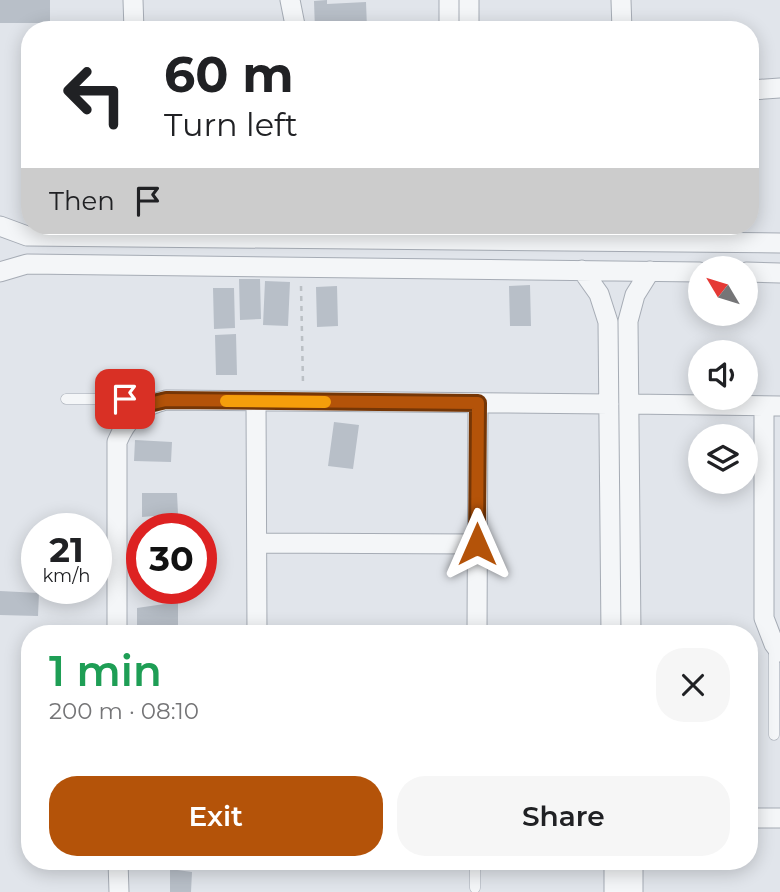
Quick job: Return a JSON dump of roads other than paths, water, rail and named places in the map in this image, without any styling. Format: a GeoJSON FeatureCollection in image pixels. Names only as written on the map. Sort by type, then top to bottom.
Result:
{"type":"FeatureCollection","features":[{"type":"Feature","properties":{"kind":"street"},"geometry":{"type":"LineString","coordinates":[[133,0],[134,21]]}},
{"type":"Feature","properties":{"kind":"street"},"geometry":{"type":"LineString","coordinates":[[290,0],[294,21]]}},
{"type":"Feature","properties":{"kind":"street"},"geometry":{"type":"LineString","coordinates":[[449,0],[449,21]]}},
{"type":"Feature","properties":{"kind":"street"},"geometry":{"type":"LineString","coordinates":[[469,0],[469,21]]}},
{"type":"Feature","properties":{"kind":"street"},"geometry":{"type":"LineString","coordinates":[[621,0],[622,21]]}},
{"type":"Feature","properties":{"kind":"street"},"geometry":{"type":"LineString","coordinates":[[759,89],[780,88]]}},
{"type":"Feature","properties":{"kind":"street"},"geometry":{"type":"LineString","coordinates":[[0,226],[21,234]]}},
{"type":"Feature","properties":{"kind":"street"},"geometry":{"type":"LineString","coordinates":[[24,235],[163,235]]}},
{"type":"Feature","properties":{"kind":"street"},"geometry":{"type":"LineString","coordinates":[[450,235],[492,241],[780,243]]}},
{"type":"Feature","properties":{"kind":"street"},"geometry":{"type":"LineString","coordinates":[[487,235],[492,241]]}},
{"type":"Feature","properties":{"kind":"street"},"geometry":{"type":"LineString","coordinates":[[0,272],[27,264],[688,272]]}},
{"type":"Feature","properties":{"kind":"street"},"geometry":{"type":"LineString","coordinates":[[582,270],[599,294],[608,322],[611,625]]}},
{"type":"Feature","properties":{"kind":"street"},"geometry":{"type":"LineString","coordinates":[[631,625],[628,321],[635,295],[650,271]]}},
{"type":"Feature","properties":{"kind":"street"},"geometry":{"type":"LineString","coordinates":[[758,272],[780,273]]}},
{"type":"Feature","properties":{"kind":"street"},"geometry":{"type":"LineString","coordinates":[[117,625],[117,442],[124,426],[135,413],[149,404],[166,400],[609,404]]}},
{"type":"Feature","properties":{"kind":"street"},"geometry":{"type":"LineString","coordinates":[[256,401],[257,625]]}},
{"type":"Feature","properties":{"kind":"street"},"geometry":{"type":"LineString","coordinates":[[477,625],[478,403]]}},
{"type":"Feature","properties":{"kind":"street"},"geometry":{"type":"LineString","coordinates":[[629,404],[772,406],[772,545],[764,618],[777,648]]}},
{"type":"Feature","properties":{"kind":"street"},"geometry":{"type":"LineString","coordinates":[[257,543],[477,544]]}},
{"type":"Feature","properties":{"kind":"street"},"geometry":{"type":"LineString","coordinates":[[758,818],[780,818]]}},
{"type":"Feature","properties":{"kind":"street"},"geometry":{"type":"LineString","coordinates":[[118,870],[119,892]]}},
{"type":"Feature","properties":{"kind":"street"},"geometry":{"type":"LineString","coordinates":[[614,870],[614,892]]}},
{"type":"Feature","properties":{"kind":"street"},"geometry":{"type":"LineString","coordinates":[[633,870],[634,892]]}},
{"type":"Feature","properties":{"kind":"lane"},"geometry":{"type":"LineString","coordinates":[[66,399],[125,399],[149,404]]}},
{"type":"Feature","properties":{"kind":"lane"},"geometry":{"type":"LineString","coordinates":[[774,735],[777,648]]}},
{"type":"Feature","properties":{"kind":"lane"},"geometry":{"type":"LineString","coordinates":[[475,870],[475,888]]}}]}
